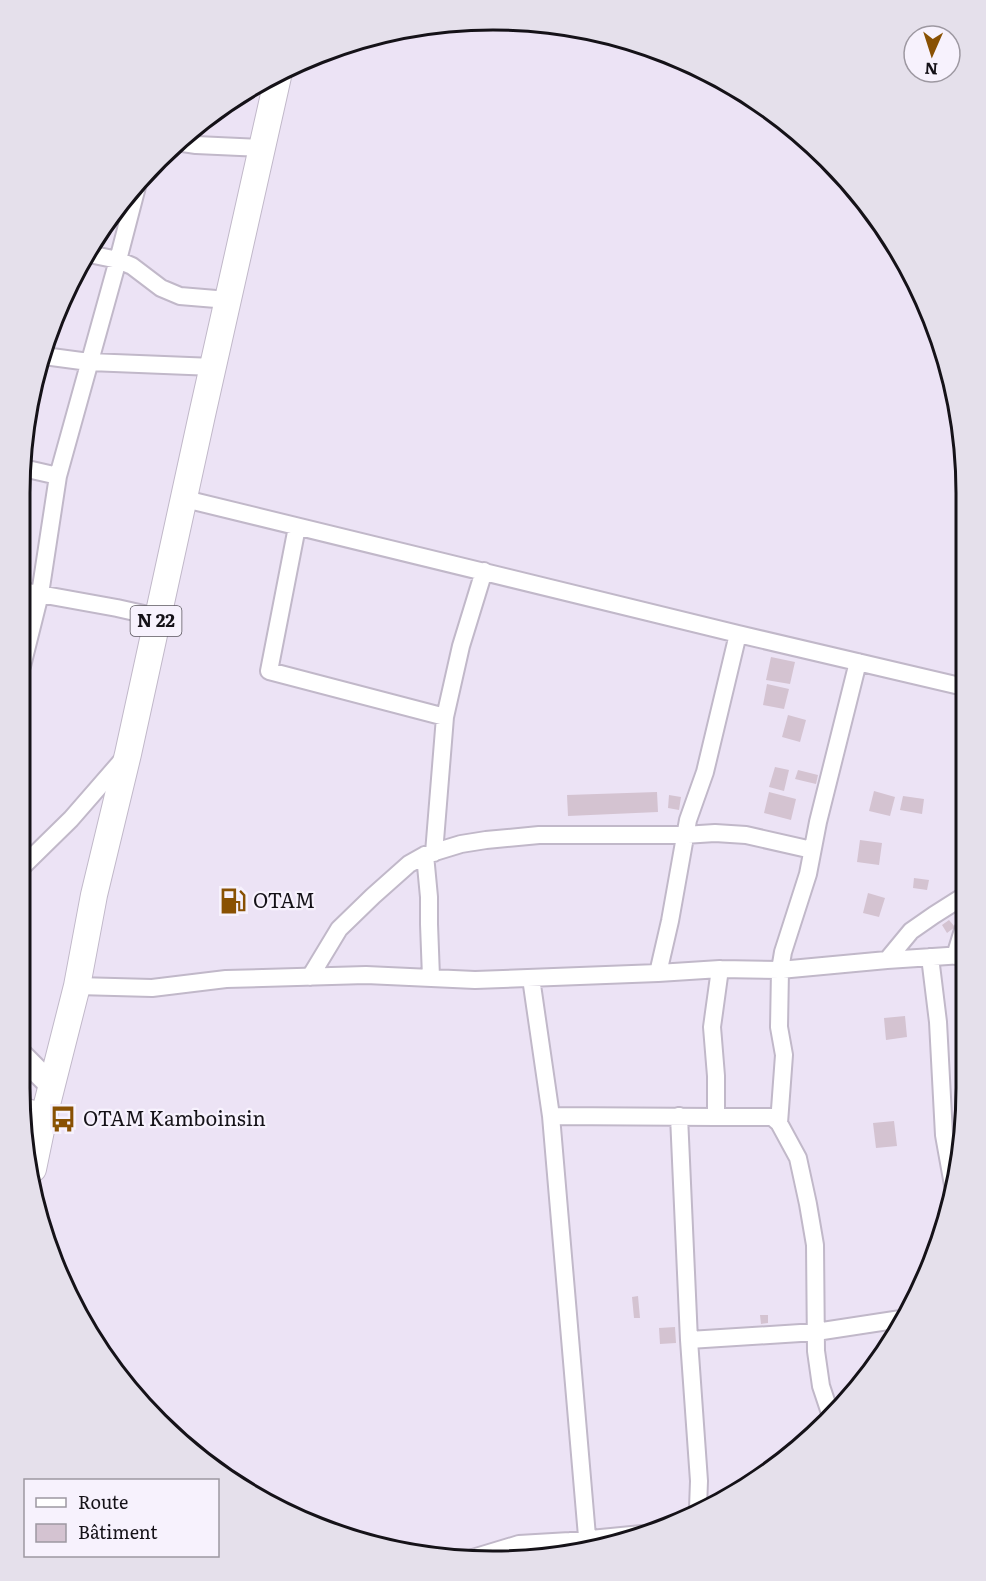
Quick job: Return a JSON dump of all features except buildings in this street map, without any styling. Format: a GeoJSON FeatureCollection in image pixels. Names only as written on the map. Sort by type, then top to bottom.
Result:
{"type":"FeatureCollection","features":[{"type":"Feature","properties":{"kind":"main road","name":"N 22"},"geometry":{"type":"LineString","coordinates":[[35,1152],[40,1099],[77,986],[94,895],[128,754],[276,84]]}},
{"type":"Feature","properties":{"kind":"street"},"geometry":{"type":"LineString","coordinates":[[189,144],[262,148]]}},
{"type":"Feature","properties":{"kind":"street"},"geometry":{"type":"LineString","coordinates":[[30,634],[40,594],[58,476],[133,203]]}},
{"type":"Feature","properties":{"kind":"street"},"geometry":{"type":"LineString","coordinates":[[96,255],[118,260],[132,266],[161,288],[180,296],[228,300]]}},
{"type":"Feature","properties":{"kind":"street"},"geometry":{"type":"LineString","coordinates":[[51,357],[89,362],[214,366]]}},
{"type":"Feature","properties":{"kind":"street"},"geometry":{"type":"LineString","coordinates":[[31,470],[58,476]]}},
{"type":"Feature","properties":{"kind":"street"},"geometry":{"type":"LineString","coordinates":[[185,499],[956,685]]}},
{"type":"Feature","properties":{"kind":"street"},"geometry":{"type":"LineString","coordinates":[[297,527],[269,671],[445,717]]}},
{"type":"Feature","properties":{"kind":"street"},"geometry":{"type":"LineString","coordinates":[[431,977],[430,854],[445,717],[461,646],[483,571]]}},
{"type":"Feature","properties":{"kind":"street"},"geometry":{"type":"LineString","coordinates":[[30,592],[157,617]]}},
{"type":"Feature","properties":{"kind":"street"},"geometry":{"type":"LineString","coordinates":[[658,973],[684,835],[705,772],[738,634]]}},
{"type":"Feature","properties":{"kind":"street"},"geometry":{"type":"LineString","coordinates":[[779,1123],[784,1055],[779,1028],[780,970],[786,940],[808,874],[858,662]]}},
{"type":"Feature","properties":{"kind":"street"},"geometry":{"type":"LineString","coordinates":[[30,859],[71,819],[128,754]]}},
{"type":"Feature","properties":{"kind":"street"},"geometry":{"type":"LineString","coordinates":[[310,977],[339,929],[409,864],[461,844],[539,835],[715,833],[746,835],[812,850]]}},
{"type":"Feature","properties":{"kind":"street"},"geometry":{"type":"LineString","coordinates":[[887,960],[911,931],[956,901]]}},
{"type":"Feature","properties":{"kind":"street"},"geometry":{"type":"LineString","coordinates":[[77,986],[152,988],[226,979],[366,975],[475,980],[720,969],[780,970],[956,956]]}},
{"type":"Feature","properties":{"kind":"street"},"geometry":{"type":"LineString","coordinates":[[930,957],[938,1022],[944,1135],[949,1164]]}},
{"type":"Feature","properties":{"kind":"street"},"geometry":{"type":"LineString","coordinates":[[716,1117],[716,1076],[712,1027],[720,969]]}},
{"type":"Feature","properties":{"kind":"street"},"geometry":{"type":"LineString","coordinates":[[531,978],[551,1116],[588,1541]]}},
{"type":"Feature","properties":{"kind":"street"},"geometry":{"type":"LineString","coordinates":[[30,1076],[40,1099]]}},
{"type":"Feature","properties":{"kind":"street"},"geometry":{"type":"LineString","coordinates":[[551,1116],[766,1116],[772,1117],[779,1123],[798,1158],[808,1204],[815,1245],[816,1351],[821,1386],[828,1407]]}},
{"type":"Feature","properties":{"kind":"street"},"geometry":{"type":"LineString","coordinates":[[679,1116],[689,1340],[699,1481],[698,1503]]}},
{"type":"Feature","properties":{"kind":"street"},"geometry":{"type":"LineString","coordinates":[[689,1340],[816,1332],[894,1320]]}},
{"type":"Feature","properties":{"kind":"street"},"geometry":{"type":"LineString","coordinates":[[496,1551],[519,1544],[571,1544]]}},
{"type":"Feature","properties":{"kind":"place","name":"OTAM"},"geometry":{"type":"Point","coordinates":[233,901]}},
{"type":"Feature","properties":{"kind":"place","name":"OTAM Kamboinsin"},"geometry":{"type":"Point","coordinates":[63,1119]}}]}
